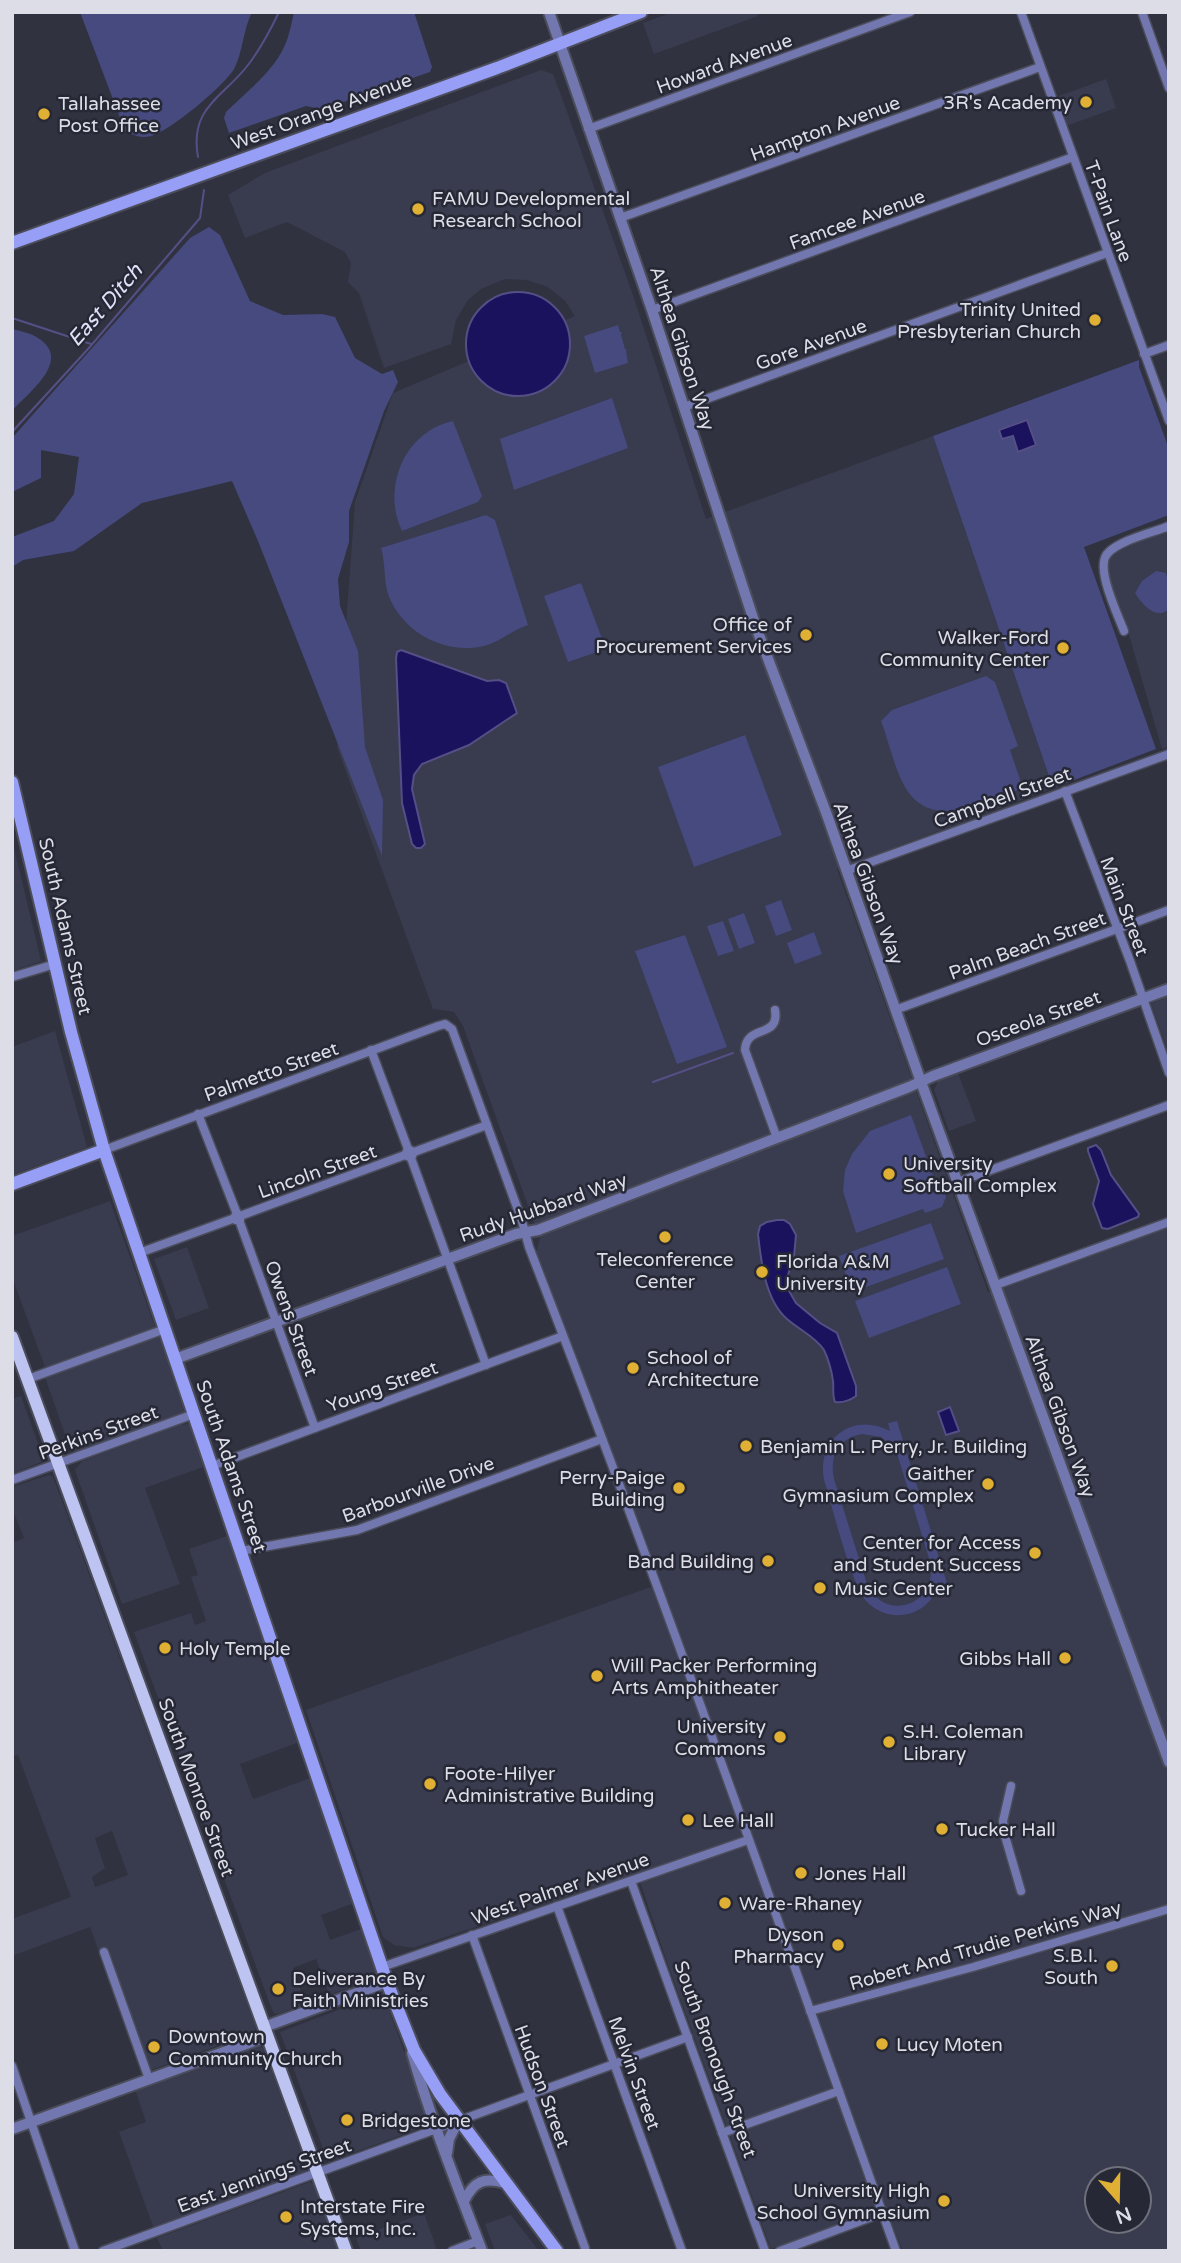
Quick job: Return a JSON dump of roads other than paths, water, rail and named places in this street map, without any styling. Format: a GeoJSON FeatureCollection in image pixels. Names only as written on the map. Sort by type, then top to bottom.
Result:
{"type":"FeatureCollection","features":[{"type":"Feature","properties":{"kind":"main road","name":"West Orange Avenue"},"geometry":{"type":"LineString","coordinates":[[12,243],[496,68],[641,12]]}},
{"type":"Feature","properties":{"kind":"main road","name":"South Adams Street"},"geometry":{"type":"LineString","coordinates":[[12,782],[71,1032],[104,1150],[387,1982],[407,2033]]}},
{"type":"Feature","properties":{"kind":"main road"},"geometry":{"type":"LineString","coordinates":[[12,1184],[104,1150]]}},
{"type":"Feature","properties":{"kind":"main road","name":"South Monroe Street"},"geometry":{"type":"LineString","coordinates":[[12,1336],[346,2251]]}},
{"type":"Feature","properties":{"kind":"main road"},"geometry":{"type":"LineString","coordinates":[[407,2033],[428,2075],[458,2121],[557,2251]]}},
{"type":"Feature","properties":{"kind":"street","name":"Althea Gibson Way"},"geometry":{"type":"LineString","coordinates":[[549,12],[652,310],[756,627],[1169,1762]]}},
{"type":"Feature","properties":{"kind":"street","name":"Howard Avenue"},"geometry":{"type":"LineString","coordinates":[[588,129],[910,12]]}},
{"type":"Feature","properties":{"kind":"street","name":"T-Pain Lane"},"geometry":{"type":"LineString","coordinates":[[1021,12],[1169,421]]}},
{"type":"Feature","properties":{"kind":"street"},"geometry":{"type":"LineString","coordinates":[[1142,12],[1169,88]]}},
{"type":"Feature","properties":{"kind":"street","name":"Hampton Avenue"},"geometry":{"type":"LineString","coordinates":[[620,218],[1040,66]]}},
{"type":"Feature","properties":{"kind":"street","name":"Famcee Avenue"},"geometry":{"type":"LineString","coordinates":[[652,310],[1073,157]]}},
{"type":"Feature","properties":{"kind":"street","name":"Gore Avenue"},"geometry":{"type":"LineString","coordinates":[[684,407],[1107,253]]}},
{"type":"Feature","properties":{"kind":"street"},"geometry":{"type":"LineString","coordinates":[[1144,354],[1169,345]]}},
{"type":"Feature","properties":{"kind":"street"},"geometry":{"type":"LineString","coordinates":[[1124,631],[1104,574],[1106,554],[1116,547],[1169,526]]}},
{"type":"Feature","properties":{"kind":"street","name":"Campbell Street"},"geometry":{"type":"LineString","coordinates":[[846,871],[1169,754]]}},
{"type":"Feature","properties":{"kind":"street","name":"Main Street"},"geometry":{"type":"LineString","coordinates":[[1065,791],[1130,961],[1141,999],[1169,1073]]}},
{"type":"Feature","properties":{"kind":"street","name":"Palm Beach Street"},"geometry":{"type":"LineString","coordinates":[[895,1010],[1169,910]]}},
{"type":"Feature","properties":{"kind":"street"},"geometry":{"type":"LineString","coordinates":[[12,978],[55,964]]}},
{"type":"Feature","properties":{"kind":"street","name":"Osceola Street"},"geometry":{"type":"LineString","coordinates":[[921,1082],[1169,989]]}},
{"type":"Feature","properties":{"kind":"street"},"geometry":{"type":"LineString","coordinates":[[775,1010],[777,1018],[771,1027],[751,1035],[745,1043],[745,1050],[777,1138]]}},
{"type":"Feature","properties":{"kind":"street","name":"Palmetto Street"},"geometry":{"type":"LineString","coordinates":[[104,1150],[445,1024],[449,1027],[487,1125]]}},
{"type":"Feature","properties":{"kind":"street"},"geometry":{"type":"LineString","coordinates":[[371,1050],[486,1365]]}},
{"type":"Feature","properties":{"kind":"street","name":"Rudy Hubbard Way"},"geometry":{"type":"LineString","coordinates":[[175,1359],[516,1234],[538,1230],[921,1082]]}},
{"type":"Feature","properties":{"kind":"street"},"geometry":{"type":"LineString","coordinates":[[958,1182],[1169,1105]]}},
{"type":"Feature","properties":{"kind":"street","name":"Owens Street"},"geometry":{"type":"LineString","coordinates":[[198,1114],[315,1427]]}},
{"type":"Feature","properties":{"kind":"street"},"geometry":{"type":"LineString","coordinates":[[487,1125],[529,1247],[602,1439],[896,2251]]}},
{"type":"Feature","properties":{"kind":"street","name":"Lincoln Street"},"geometry":{"type":"LineString","coordinates":[[139,1253],[487,1125]]}},
{"type":"Feature","properties":{"kind":"street"},"geometry":{"type":"LineString","coordinates":[[996,1285],[1169,1222]]}},
{"type":"Feature","properties":{"kind":"street"},"geometry":{"type":"LineString","coordinates":[[28,1379],[165,1329]]}},
{"type":"Feature","properties":{"kind":"street","name":"Young Street"},"geometry":{"type":"LineString","coordinates":[[212,1466],[564,1336]]}},
{"type":"Feature","properties":{"kind":"street","name":"Perkins Street"},"geometry":{"type":"LineString","coordinates":[[12,1480],[194,1414]]}},
{"type":"Feature","properties":{"kind":"street","name":"Barbourville Drive"},"geometry":{"type":"LineString","coordinates":[[241,1551],[356,1530],[602,1439]]}},
{"type":"Feature","properties":{"kind":"street"},"geometry":{"type":"LineString","coordinates":[[1010,1786],[1003,1821],[1021,1891]]}},
{"type":"Feature","properties":{"kind":"street","name":"West Palmer Avenue"},"geometry":{"type":"LineString","coordinates":[[382,1966],[748,1840]]}},
{"type":"Feature","properties":{"kind":"street","name":"South Bronough Street"},"geometry":{"type":"LineString","coordinates":[[631,1881],[765,2251]]}},
{"type":"Feature","properties":{"kind":"street","name":"Melvin Street"},"geometry":{"type":"LineString","coordinates":[[558,1906],[682,2251]]}},
{"type":"Feature","properties":{"kind":"street","name":"Robert And Trudie Perkins Way"},"geometry":{"type":"LineString","coordinates":[[810,2011],[973,1967],[1169,1909]]}},
{"type":"Feature","properties":{"kind":"street","name":"Hudson Street"},"geometry":{"type":"LineString","coordinates":[[472,1936],[585,2248]]}},
{"type":"Feature","properties":{"kind":"street"},"geometry":{"type":"LineString","coordinates":[[104,1952],[149,2079]]}},
{"type":"Feature","properties":{"kind":"street"},"geometry":{"type":"LineString","coordinates":[[12,2129],[149,2079],[387,1982]]}},
{"type":"Feature","properties":{"kind":"street","name":"South Adams Street"},"geometry":{"type":"LineString","coordinates":[[407,2033],[436,2129],[480,2246]]}},
{"type":"Feature","properties":{"kind":"street","name":"East Jennings Street"},"geometry":{"type":"LineString","coordinates":[[103,2251],[688,2037]]}},
{"type":"Feature","properties":{"kind":"street"},"geometry":{"type":"LineString","coordinates":[[12,2066],[75,2251]]}},
{"type":"Feature","properties":{"kind":"street"},"geometry":{"type":"LineString","coordinates":[[722,2133],[839,2091]]}},
{"type":"Feature","properties":{"kind":"street"},"geometry":{"type":"LineString","coordinates":[[447,2153],[449,2139],[458,2121]]}},
{"type":"Feature","properties":{"kind":"street"},"geometry":{"type":"LineString","coordinates":[[464,2201],[470,2189],[479,2183],[492,2179],[505,2183]]}},
{"type":"Feature","properties":{"kind":"street"},"geometry":{"type":"LineString","coordinates":[[780,2251],[883,2213]]}},
{"type":"Feature","properties":{"kind":"street"},"geometry":{"type":"LineString","coordinates":[[452,2251],[480,2246]]}},
{"type":"Feature","properties":{"kind":"waterway","name":"East Ditch"},"geometry":{"type":"LineString","coordinates":[[198,157],[198,126],[203,115],[248,65],[279,12]]}},
{"type":"Feature","properties":{"kind":"waterway","name":"East Ditch"},"geometry":{"type":"LineString","coordinates":[[12,432],[88,349],[200,218],[204,190]]}},
{"type":"Feature","properties":{"kind":"waterway"},"geometry":{"type":"LineString","coordinates":[[12,318],[91,344]]}},
{"type":"Feature","properties":{"kind":"waterway"},"geometry":{"type":"LineString","coordinates":[[653,1082],[733,1053]]}},
{"type":"Feature","properties":{"kind":"place","name":"3R's Academy"},"geometry":{"type":"Point","coordinates":[1086,102]}},
{"type":"Feature","properties":{"kind":"place","name":"Tallahassee Post Office"},"geometry":{"type":"Point","coordinates":[44,114]}},
{"type":"Feature","properties":{"kind":"place","name":"FAMU Developmental Research School"},"geometry":{"type":"Point","coordinates":[418,209]}},
{"type":"Feature","properties":{"kind":"place","name":"Trinity United Presbyterian Church"},"geometry":{"type":"Point","coordinates":[1095,320]}},
{"type":"Feature","properties":{"kind":"place","name":"Office of Procurement Services"},"geometry":{"type":"Point","coordinates":[806,635]}},
{"type":"Feature","properties":{"kind":"place","name":"Walker-Ford Community Center"},"geometry":{"type":"Point","coordinates":[1063,648]}},
{"type":"Feature","properties":{"kind":"place","name":"University Softball Complex"},"geometry":{"type":"Point","coordinates":[889,1174]}},
{"type":"Feature","properties":{"kind":"place","name":"Teleconference Center"},"geometry":{"type":"Point","coordinates":[665,1237]}},
{"type":"Feature","properties":{"kind":"place","name":"Florida A&M University"},"geometry":{"type":"Point","coordinates":[762,1272]}},
{"type":"Feature","properties":{"kind":"place","name":"School of Architecture"},"geometry":{"type":"Point","coordinates":[633,1368]}},
{"type":"Feature","properties":{"kind":"place","name":"Benjamin L. Perry, Jr. Building"},"geometry":{"type":"Point","coordinates":[746,1446]}},
{"type":"Feature","properties":{"kind":"place","name":"Gaither Gymnasium Complex"},"geometry":{"type":"Point","coordinates":[988,1484]}},
{"type":"Feature","properties":{"kind":"place","name":"Perry-Paige Building"},"geometry":{"type":"Point","coordinates":[679,1488]}},
{"type":"Feature","properties":{"kind":"place","name":"Center for Access and Student Success"},"geometry":{"type":"Point","coordinates":[1035,1553]}},
{"type":"Feature","properties":{"kind":"place","name":"Band Building"},"geometry":{"type":"Point","coordinates":[768,1561]}},
{"type":"Feature","properties":{"kind":"place","name":"Music Center"},"geometry":{"type":"Point","coordinates":[820,1588]}},
{"type":"Feature","properties":{"kind":"place","name":"Holy Temple"},"geometry":{"type":"Point","coordinates":[165,1648]}},
{"type":"Feature","properties":{"kind":"place","name":"Gibbs Hall"},"geometry":{"type":"Point","coordinates":[1065,1658]}},
{"type":"Feature","properties":{"kind":"place","name":"Will Packer Performing Arts Amphitheater"},"geometry":{"type":"Point","coordinates":[597,1676]}},
{"type":"Feature","properties":{"kind":"place","name":"University Commons"},"geometry":{"type":"Point","coordinates":[780,1737]}},
{"type":"Feature","properties":{"kind":"place","name":"S.H. Coleman Library"},"geometry":{"type":"Point","coordinates":[889,1742]}},
{"type":"Feature","properties":{"kind":"place","name":"Foote-Hilyer Administrative Building"},"geometry":{"type":"Point","coordinates":[430,1784]}},
{"type":"Feature","properties":{"kind":"place","name":"Lee Hall"},"geometry":{"type":"Point","coordinates":[688,1820]}},
{"type":"Feature","properties":{"kind":"place","name":"Tucker Hall"},"geometry":{"type":"Point","coordinates":[942,1829]}},
{"type":"Feature","properties":{"kind":"place","name":"Jones Hall"},"geometry":{"type":"Point","coordinates":[801,1873]}},
{"type":"Feature","properties":{"kind":"place","name":"Ware-Rhaney"},"geometry":{"type":"Point","coordinates":[725,1903]}},
{"type":"Feature","properties":{"kind":"place","name":"Dyson Pharmacy"},"geometry":{"type":"Point","coordinates":[838,1945]}},
{"type":"Feature","properties":{"kind":"place","name":"S.B.I. South"},"geometry":{"type":"Point","coordinates":[1112,1966]}},
{"type":"Feature","properties":{"kind":"place","name":"Deliverance By Faith Ministries"},"geometry":{"type":"Point","coordinates":[278,1989]}},
{"type":"Feature","properties":{"kind":"place","name":"Lucy Moten"},"geometry":{"type":"Point","coordinates":[882,2044]}},
{"type":"Feature","properties":{"kind":"place","name":"Downtown Community Church"},"geometry":{"type":"Point","coordinates":[154,2047]}},
{"type":"Feature","properties":{"kind":"place","name":"Bridgestone"},"geometry":{"type":"Point","coordinates":[347,2120]}},
{"type":"Feature","properties":{"kind":"place","name":"University High School Gymnasium"},"geometry":{"type":"Point","coordinates":[944,2201]}},
{"type":"Feature","properties":{"kind":"place","name":"Interstate Fire Systems, Inc."},"geometry":{"type":"Point","coordinates":[286,2217]}}]}
